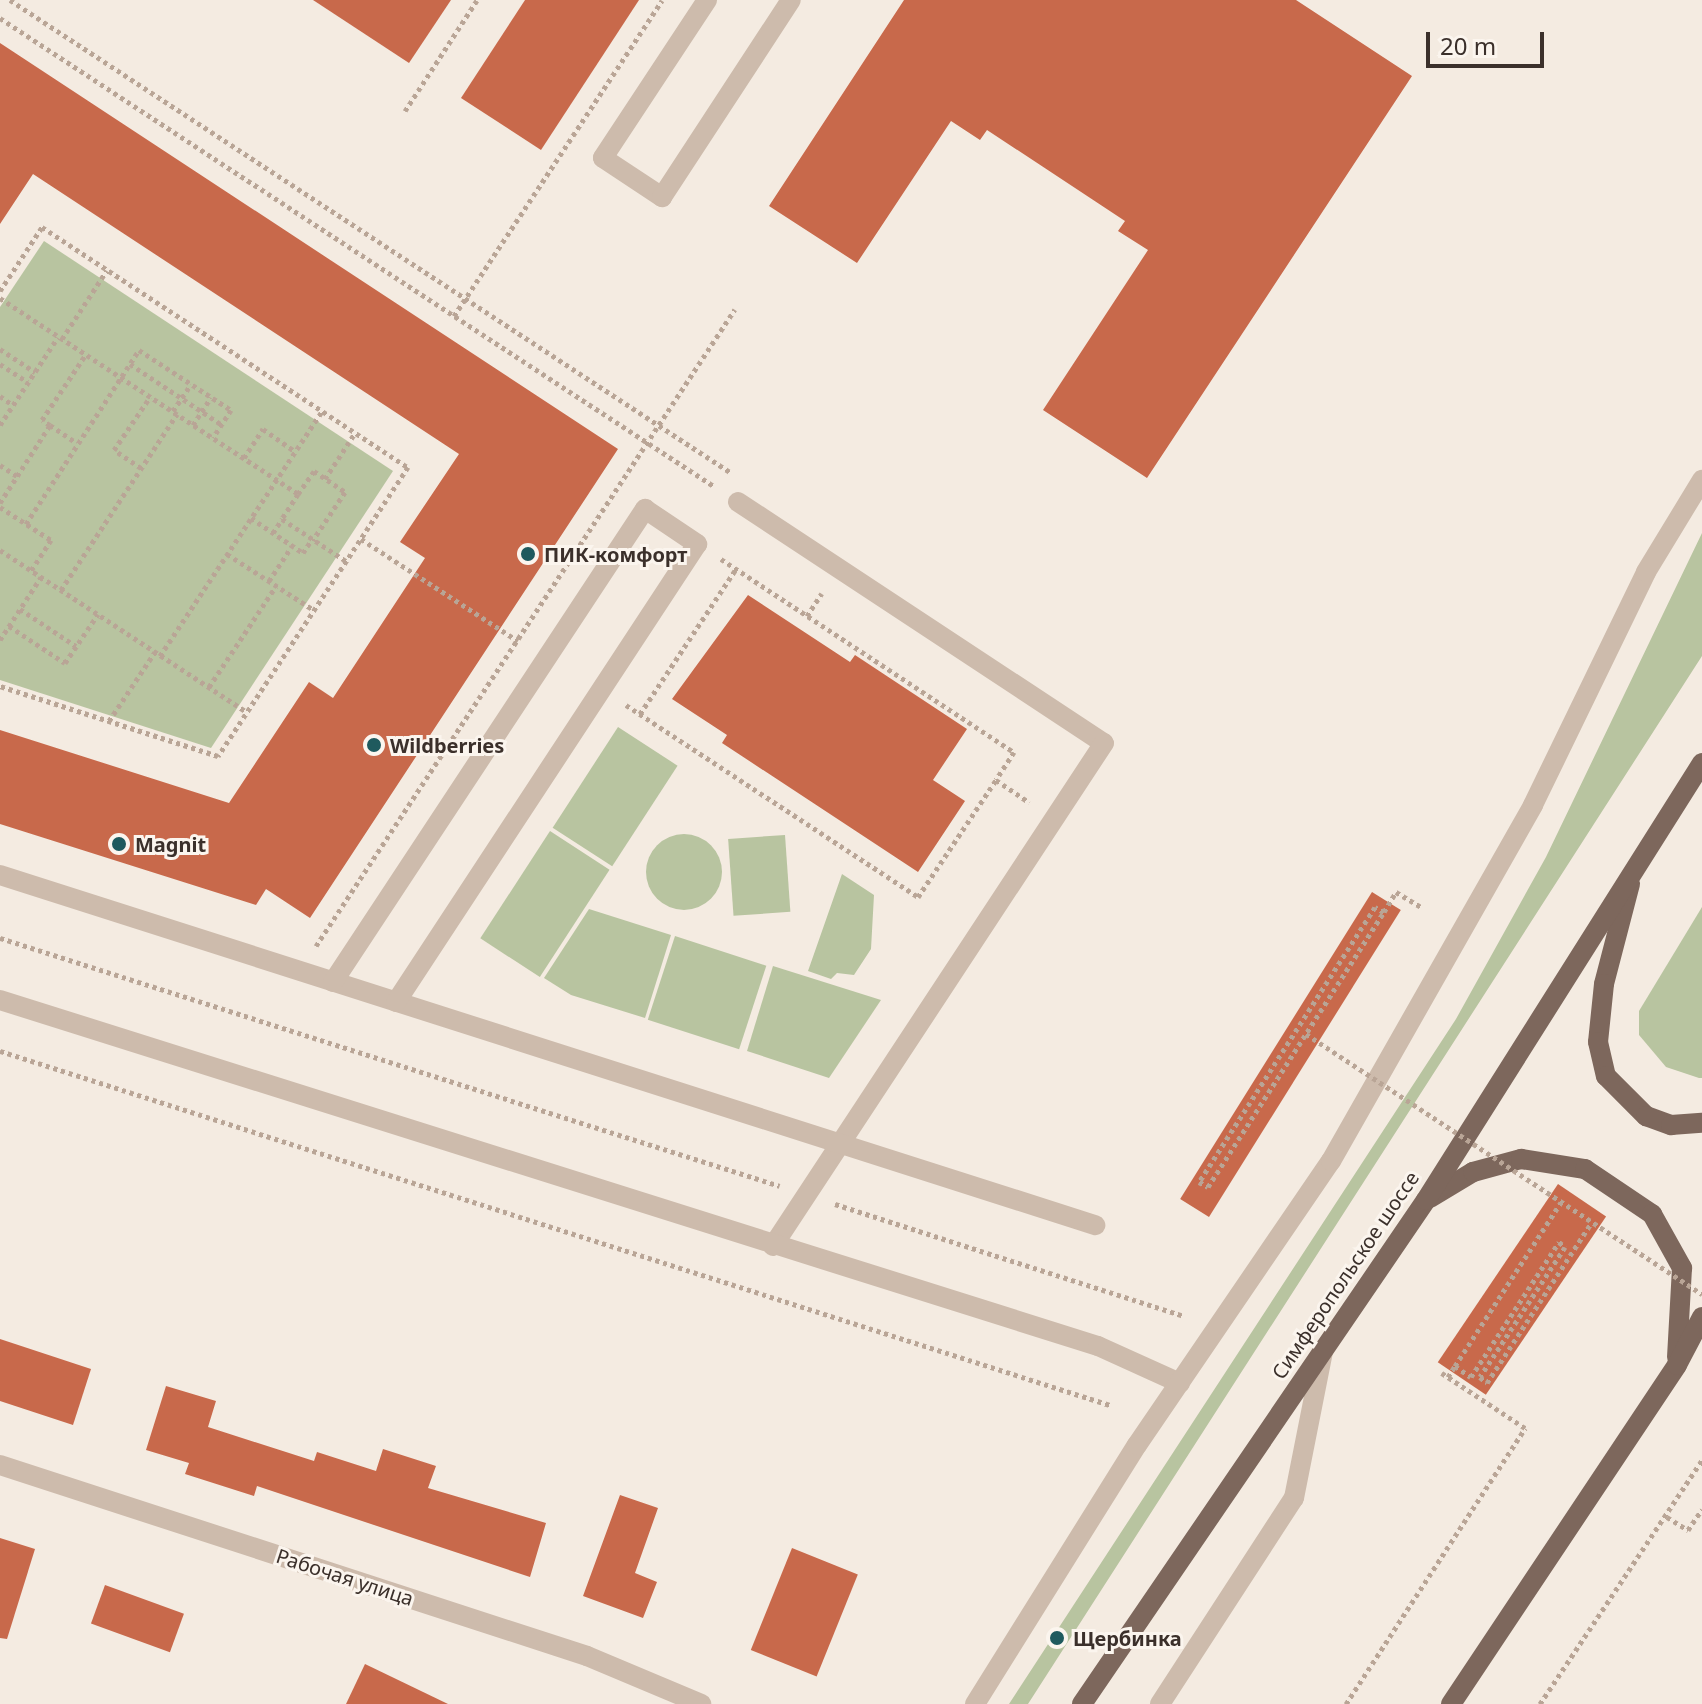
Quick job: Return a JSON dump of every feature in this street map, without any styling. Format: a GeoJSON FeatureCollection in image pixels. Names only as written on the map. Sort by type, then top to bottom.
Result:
{"type":"FeatureCollection","features":[{"type":"Feature","properties":{"kind":"main road","name":"Симферопольское шоссе"},"geometry":{"type":"LineString","coordinates":[[1082,1704],[1426,1200],[1702,763]]}},
{"type":"Feature","properties":{"kind":"main road"},"geometry":{"type":"LineString","coordinates":[[1636,865],[1604,984],[1598,1042],[1606,1076],[1646,1116],[1671,1125],[1702,1123]]}},
{"type":"Feature","properties":{"kind":"main road"},"geometry":{"type":"LineString","coordinates":[[1426,1200],[1473,1172],[1521,1159],[1585,1169],[1608,1184],[1652,1214],[1682,1268],[1677,1365]]}},
{"type":"Feature","properties":{"kind":"main road"},"geometry":{"type":"LineString","coordinates":[[1451,1704],[1677,1365],[1702,1317]]}},
{"type":"Feature","properties":{"kind":"street"},"geometry":{"type":"LineString","coordinates":[[707,0],[603,158],[662,197],[791,0]]}},
{"type":"Feature","properties":{"kind":"street"},"geometry":{"type":"LineString","coordinates":[[975,1704],[1180,1383],[1331,1161],[1533,805],[1646,572],[1702,480]]}},
{"type":"Feature","properties":{"kind":"street"},"geometry":{"type":"LineString","coordinates":[[738,502],[1104,743],[773,1246]]}},
{"type":"Feature","properties":{"kind":"street"},"geometry":{"type":"LineString","coordinates":[[333,982],[645,509],[697,544],[396,1002]]}},
{"type":"Feature","properties":{"kind":"street"},"geometry":{"type":"LineString","coordinates":[[0,875],[1095,1225]]}},
{"type":"Feature","properties":{"kind":"street"},"geometry":{"type":"LineString","coordinates":[[0,1000],[1098,1346],[1149,1365],[1180,1383]]}},
{"type":"Feature","properties":{"kind":"street"},"geometry":{"type":"LineString","coordinates":[[1160,1704],[1294,1498],[1324,1347]]}},
{"type":"Feature","properties":{"kind":"street","name":"Рабочая улица"},"geometry":{"type":"LineString","coordinates":[[0,1465],[587,1656],[690,1702]]}},
{"type":"Feature","properties":{"kind":"path"},"geometry":{"type":"LineString","coordinates":[[10,0],[742,480]]}},
{"type":"Feature","properties":{"kind":"path"},"geometry":{"type":"LineString","coordinates":[[405,111],[477,0]]}},
{"type":"Feature","properties":{"kind":"path"},"geometry":{"type":"LineString","coordinates":[[454,316],[662,0]]}},
{"type":"Feature","properties":{"kind":"path"},"geometry":{"type":"LineString","coordinates":[[0,18],[738,502]]}},
{"type":"Feature","properties":{"kind":"path"},"geometry":{"type":"LineString","coordinates":[[0,291],[42,227],[408,467],[218,756],[0,686]]}},
{"type":"Feature","properties":{"kind":"path"},"geometry":{"type":"LineString","coordinates":[[0,425],[107,270]]}},
{"type":"Feature","properties":{"kind":"path"},"geometry":{"type":"LineString","coordinates":[[0,298],[298,494]]}},
{"type":"Feature","properties":{"kind":"path"},"geometry":{"type":"LineString","coordinates":[[299,971],[735,309]]}},
{"type":"Feature","properties":{"kind":"path"},"geometry":{"type":"LineString","coordinates":[[0,349],[35,372]]}},
{"type":"Feature","properties":{"kind":"path"},"geometry":{"type":"LineString","coordinates":[[26,524],[139,350],[231,410],[213,438]]}},
{"type":"Feature","properties":{"kind":"path"},"geometry":{"type":"LineString","coordinates":[[77,443],[42,420],[86,354]]}},
{"type":"Feature","properties":{"kind":"path"},"geometry":{"type":"LineString","coordinates":[[0,364],[28,382]]}},
{"type":"Feature","properties":{"kind":"path"},"geometry":{"type":"LineString","coordinates":[[130,364],[222,425]]}},
{"type":"Feature","properties":{"kind":"path"},"geometry":{"type":"LineString","coordinates":[[61,591],[191,384]]}},
{"type":"Feature","properties":{"kind":"path"},"geometry":{"type":"LineString","coordinates":[[0,396],[13,405]]}},
{"type":"Feature","properties":{"kind":"path"},"geometry":{"type":"LineString","coordinates":[[141,468],[114,450],[150,397]]}},
{"type":"Feature","properties":{"kind":"path"},"geometry":{"type":"LineString","coordinates":[[193,425],[211,397]]}},
{"type":"Feature","properties":{"kind":"path"},"geometry":{"type":"LineString","coordinates":[[109,721],[227,554],[322,411]]}},
{"type":"Feature","properties":{"kind":"path"},"geometry":{"type":"LineString","coordinates":[[31,571],[51,540],[0,505],[50,425]]}},
{"type":"Feature","properties":{"kind":"path"},"geometry":{"type":"LineString","coordinates":[[244,458],[263,429],[295,451]]}},
{"type":"Feature","properties":{"kind":"path"},"geometry":{"type":"LineString","coordinates":[[325,479],[355,433]]}},
{"type":"Feature","properties":{"kind":"path"},"geometry":{"type":"LineString","coordinates":[[0,465],[17,476]]}},
{"type":"Feature","properties":{"kind":"path"},"geometry":{"type":"LineString","coordinates":[[251,518],[292,546],[303,553],[345,492],[314,471],[273,533]]}},
{"type":"Feature","properties":{"kind":"path"},"geometry":{"type":"LineString","coordinates":[[282,519],[346,561]]}},
{"type":"Feature","properties":{"kind":"path"},"geometry":{"type":"LineString","coordinates":[[361,539],[545,660]]}},
{"type":"Feature","properties":{"kind":"path"},"geometry":{"type":"LineString","coordinates":[[269,581],[292,546]]}},
{"type":"Feature","properties":{"kind":"path"},"geometry":{"type":"LineString","coordinates":[[0,550],[247,712]]}},
{"type":"Feature","properties":{"kind":"path"},"geometry":{"type":"LineString","coordinates":[[227,554],[314,610]]}},
{"type":"Feature","properties":{"kind":"path"},"geometry":{"type":"LineString","coordinates":[[602,689],[918,897],[1014,752],[717,557]]}},
{"type":"Feature","properties":{"kind":"path"},"geometry":{"type":"LineString","coordinates":[[640,714],[736,569]]}},
{"type":"Feature","properties":{"kind":"path"},"geometry":{"type":"LineString","coordinates":[[0,640],[41,577]]}},
{"type":"Feature","properties":{"kind":"path"},"geometry":{"type":"LineString","coordinates":[[209,687],[276,586]]}},
{"type":"Feature","properties":{"kind":"path"},"geometry":{"type":"LineString","coordinates":[[20,609],[76,646]]}},
{"type":"Feature","properties":{"kind":"path"},"geometry":{"type":"LineString","coordinates":[[9,626],[65,663],[98,614]]}},
{"type":"Feature","properties":{"kind":"path"},"geometry":{"type":"LineString","coordinates":[[996,780],[1054,818]]}},
{"type":"Feature","properties":{"kind":"path"},"geometry":{"type":"LineString","coordinates":[[1384,912],[1375,907],[1199,1182],[1208,1187],[1384,912],[1396,892],[1421,907]]}},
{"type":"Feature","properties":{"kind":"path"},"geometry":{"type":"LineString","coordinates":[[0,938],[1184,1316]]}},
{"type":"Feature","properties":{"kind":"path"},"geometry":{"type":"LineString","coordinates":[[1306,1034],[1702,1294]]}},
{"type":"Feature","properties":{"kind":"path"},"geometry":{"type":"LineString","coordinates":[[0,1051],[1110,1405]]}},
{"type":"Feature","properties":{"kind":"path"},"geometry":{"type":"LineString","coordinates":[[1346,1704],[1525,1428],[1445,1375],[1455,1366],[1561,1202]]}},
{"type":"Feature","properties":{"kind":"path"},"geometry":{"type":"LineString","coordinates":[[1455,1366],[1471,1377],[1559,1242],[1565,1247],[1480,1377],[1487,1383],[1592,1222]]}},
{"type":"Feature","properties":{"kind":"path"},"geometry":{"type":"LineString","coordinates":[[1540,1704],[1702,1460]]}},
{"type":"Feature","properties":{"kind":"path"},"geometry":{"type":"LineString","coordinates":[[1667,1517],[1688,1530],[1702,1509]]}},
{"type":"Feature","properties":{"kind":"green space"},"geometry":{"type":"Polygon","coordinates":[[[44,241],[393,471],[211,748],[0,680],[0,307],[44,241]]]}},
{"type":"Feature","properties":{"kind":"green space"},"geometry":{"type":"Polygon","coordinates":[[[1702,533],[1702,656],[1028,1704],[1009,1704],[1456,1019],[1546,857],[1702,533]]]}},
{"type":"Feature","properties":{"kind":"green space"},"geometry":{"type":"Polygon","coordinates":[[[618,727],[678,766],[612,866],[553,828],[618,727]]]}},
{"type":"Feature","properties":{"kind":"green space"},"geometry":{"type":"Polygon","coordinates":[[[550,831],[610,870],[540,977],[480,938],[550,831]]]}},
{"type":"Feature","properties":{"kind":"green space"},"geometry":{"type":"Polygon","coordinates":[[[684,834],[699,837],[711,845],[719,857],[722,872],[719,887],[711,899],[699,907],[684,910],[669,907],[657,899],[649,887],[646,872],[649,857],[657,845],[669,837],[684,834]]]}},
{"type":"Feature","properties":{"kind":"green space"},"geometry":{"type":"Polygon","coordinates":[[[785,835],[790,912],[734,916],[728,839],[785,835]]]}},
{"type":"Feature","properties":{"kind":"green space"},"geometry":{"type":"Polygon","coordinates":[[[842,874],[874,895],[871,949],[854,975],[837,973],[831,979],[808,971],[842,874]]]}},
{"type":"Feature","properties":{"kind":"green space"},"geometry":{"type":"Polygon","coordinates":[[[1702,907],[1702,1078],[1699,1078],[1666,1067],[1639,1035],[1639,1011],[1702,907]]]}},
{"type":"Feature","properties":{"kind":"green space"},"geometry":{"type":"Polygon","coordinates":[[[589,909],[671,935],[645,1018],[571,995],[544,978],[589,909]]]}},
{"type":"Feature","properties":{"kind":"green space"},"geometry":{"type":"Polygon","coordinates":[[[675,936],[766,966],[739,1049],[648,1020],[675,936]]]}},
{"type":"Feature","properties":{"kind":"green space"},"geometry":{"type":"Polygon","coordinates":[[[773,966],[881,1000],[829,1078],[747,1051],[773,966]]]}},
{"type":"Feature","properties":{"kind":"building"},"geometry":{"type":"Polygon","coordinates":[[[313,0],[451,0],[409,63],[313,0]]]}},
{"type":"Feature","properties":{"kind":"building"},"geometry":{"type":"Polygon","coordinates":[[[525,0],[639,0],[541,150],[461,98],[525,0]]]}},
{"type":"Feature","properties":{"kind":"building"},"geometry":{"type":"Polygon","coordinates":[[[904,0],[1296,0],[1412,76],[1147,478],[1043,410],[1148,250],[1118,231],[1125,221],[987,130],[980,140],[951,121],[857,263],[769,206],[904,0]]]}},
{"type":"Feature","properties":{"kind":"building"},"geometry":{"type":"Polygon","coordinates":[[[0,43],[618,449],[310,918],[266,889],[256,905],[0,824],[0,730],[229,803],[309,682],[333,698],[425,558],[400,542],[459,454],[33,174],[0,224],[0,43]]]}},
{"type":"Feature","properties":{"kind":"building"},"geometry":{"type":"Polygon","coordinates":[[[748,595],[850,662],[855,655],[967,729],[933,780],[965,801],[918,872],[722,743],[727,735],[672,699],[748,595]]]}},
{"type":"Feature","properties":{"kind":"building"},"geometry":{"type":"Polygon","coordinates":[[[1372,892],[1401,910],[1209,1217],[1180,1199],[1372,892]]]}},
{"type":"Feature","properties":{"kind":"building"},"geometry":{"type":"Polygon","coordinates":[[[1558,1184],[1606,1216],[1486,1395],[1438,1362],[1558,1184]]]}},
{"type":"Feature","properties":{"kind":"building"},"geometry":{"type":"Polygon","coordinates":[[[0,1339],[91,1369],[73,1425],[0,1401],[0,1339]]]}},
{"type":"Feature","properties":{"kind":"building"},"geometry":{"type":"Polygon","coordinates":[[[166,1386],[216,1401],[208,1427],[314,1461],[317,1452],[376,1471],[383,1449],[436,1466],[428,1488],[546,1523],[530,1577],[257,1486],[254,1496],[185,1474],[189,1463],[146,1450],[166,1386]]]}},
{"type":"Feature","properties":{"kind":"building"},"geometry":{"type":"Polygon","coordinates":[[[620,1495],[658,1508],[635,1573],[657,1582],[643,1618],[583,1596],[620,1495]]]}},
{"type":"Feature","properties":{"kind":"building"},"geometry":{"type":"Polygon","coordinates":[[[0,1538],[35,1549],[7,1639],[0,1638],[0,1538]]]}},
{"type":"Feature","properties":{"kind":"building"},"geometry":{"type":"Polygon","coordinates":[[[792,1548],[858,1575],[817,1677],[751,1650],[792,1548]]]}},
{"type":"Feature","properties":{"kind":"building"},"geometry":{"type":"Polygon","coordinates":[[[105,1585],[184,1614],[170,1652],[91,1624],[105,1585]]]}},
{"type":"Feature","properties":{"kind":"building"},"geometry":{"type":"Polygon","coordinates":[[[365,1664],[448,1704],[346,1704],[365,1664]]]}},
{"type":"Feature","properties":{"kind":"place","name":"ПИК-комфорт"},"geometry":{"type":"Point","coordinates":[528,554]}},
{"type":"Feature","properties":{"kind":"place","name":"Wildberries"},"geometry":{"type":"Point","coordinates":[374,745]}},
{"type":"Feature","properties":{"kind":"place","name":"Magnit"},"geometry":{"type":"Point","coordinates":[119,844]}},
{"type":"Feature","properties":{"kind":"place","name":"Щербинка"},"geometry":{"type":"Point","coordinates":[1057,1638]}}]}
